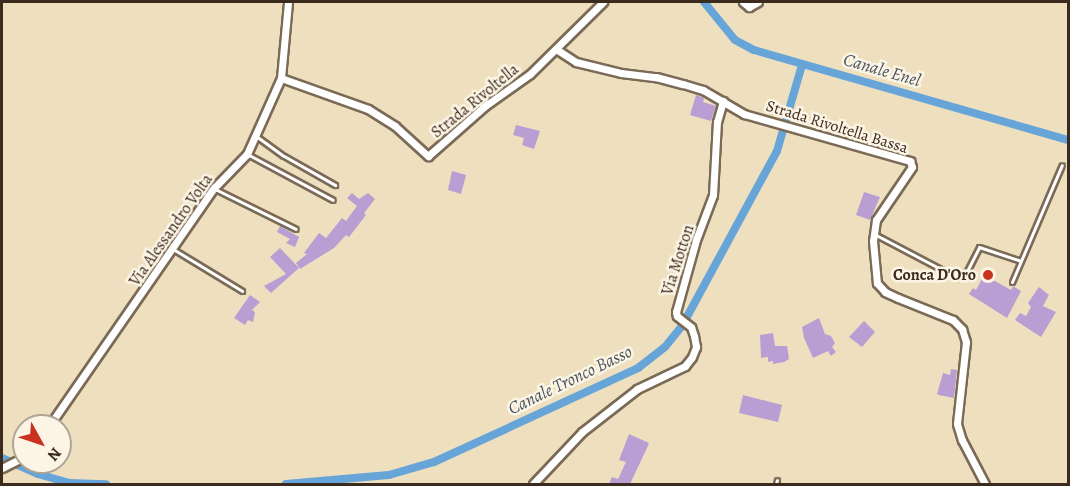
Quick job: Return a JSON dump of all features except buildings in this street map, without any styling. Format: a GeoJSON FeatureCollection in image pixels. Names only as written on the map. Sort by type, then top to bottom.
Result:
{"type":"FeatureCollection","features":[{"type":"Feature","properties":{"kind":"street","name":"Via Alessandro Volta"},"geometry":{"type":"LineString","coordinates":[[57,414],[214,188],[247,154],[281,78],[288,2]]}},
{"type":"Feature","properties":{"kind":"street"},"geometry":{"type":"LineString","coordinates":[[556,49],[603,2]]}},
{"type":"Feature","properties":{"kind":"street"},"geometry":{"type":"LineString","coordinates":[[743,2],[749,7],[758,2]]}},
{"type":"Feature","properties":{"kind":"street","name":"Strada Rivoltella"},"geometry":{"type":"LineString","coordinates":[[281,78],[368,109],[395,126],[428,156],[485,106],[530,74],[556,49]]}},
{"type":"Feature","properties":{"kind":"street","name":"Strada Rivoltella Bassa"},"geometry":{"type":"LineString","coordinates":[[556,49],[576,62],[683,84],[703,90],[744,114],[790,125],[910,161],[912,167],[876,220],[874,234],[877,283],[885,291],[953,320],[962,329],[966,342],[957,424],[962,440],[985,484]]}},
{"type":"Feature","properties":{"kind":"street","name":"Via Motton"},"geometry":{"type":"LineString","coordinates":[[533,484],[582,432],[637,389],[685,366],[696,347],[691,327],[677,316],[677,307],[696,240],[713,195],[717,122],[723,101]]}},
{"type":"Feature","properties":{"kind":"lane"},"geometry":{"type":"LineString","coordinates":[[256,136],[284,156],[335,185]]}},
{"type":"Feature","properties":{"kind":"lane"},"geometry":{"type":"LineString","coordinates":[[247,154],[333,200]]}},
{"type":"Feature","properties":{"kind":"lane"},"geometry":{"type":"LineString","coordinates":[[1012,282],[1062,165]]}},
{"type":"Feature","properties":{"kind":"lane"},"geometry":{"type":"LineString","coordinates":[[214,188],[296,229]]}},
{"type":"Feature","properties":{"kind":"lane"},"geometry":{"type":"LineString","coordinates":[[874,234],[958,278],[965,275],[979,247],[1021,261]]}},
{"type":"Feature","properties":{"kind":"lane"},"geometry":{"type":"LineString","coordinates":[[173,249],[242,291]]}},
{"type":"Feature","properties":{"kind":"waterway","name":"Canale Enel"},"geometry":{"type":"LineString","coordinates":[[704,2],[735,40],[754,50],[1068,140]]}},
{"type":"Feature","properties":{"kind":"waterway","name":"Canale Tronco Basso"},"geometry":{"type":"LineString","coordinates":[[286,484],[389,475],[434,462],[638,368],[665,347],[682,326],[777,151],[802,65]]}},
{"type":"Feature","properties":{"kind":"waterway","name":"Canale Tronco Basso"},"geometry":{"type":"LineString","coordinates":[[2,458],[38,474],[69,483],[106,484]]}},
{"type":"Feature","properties":{"kind":"place","name":"Conca D'Oro"},"geometry":{"type":"Point","coordinates":[988,275]}}]}
